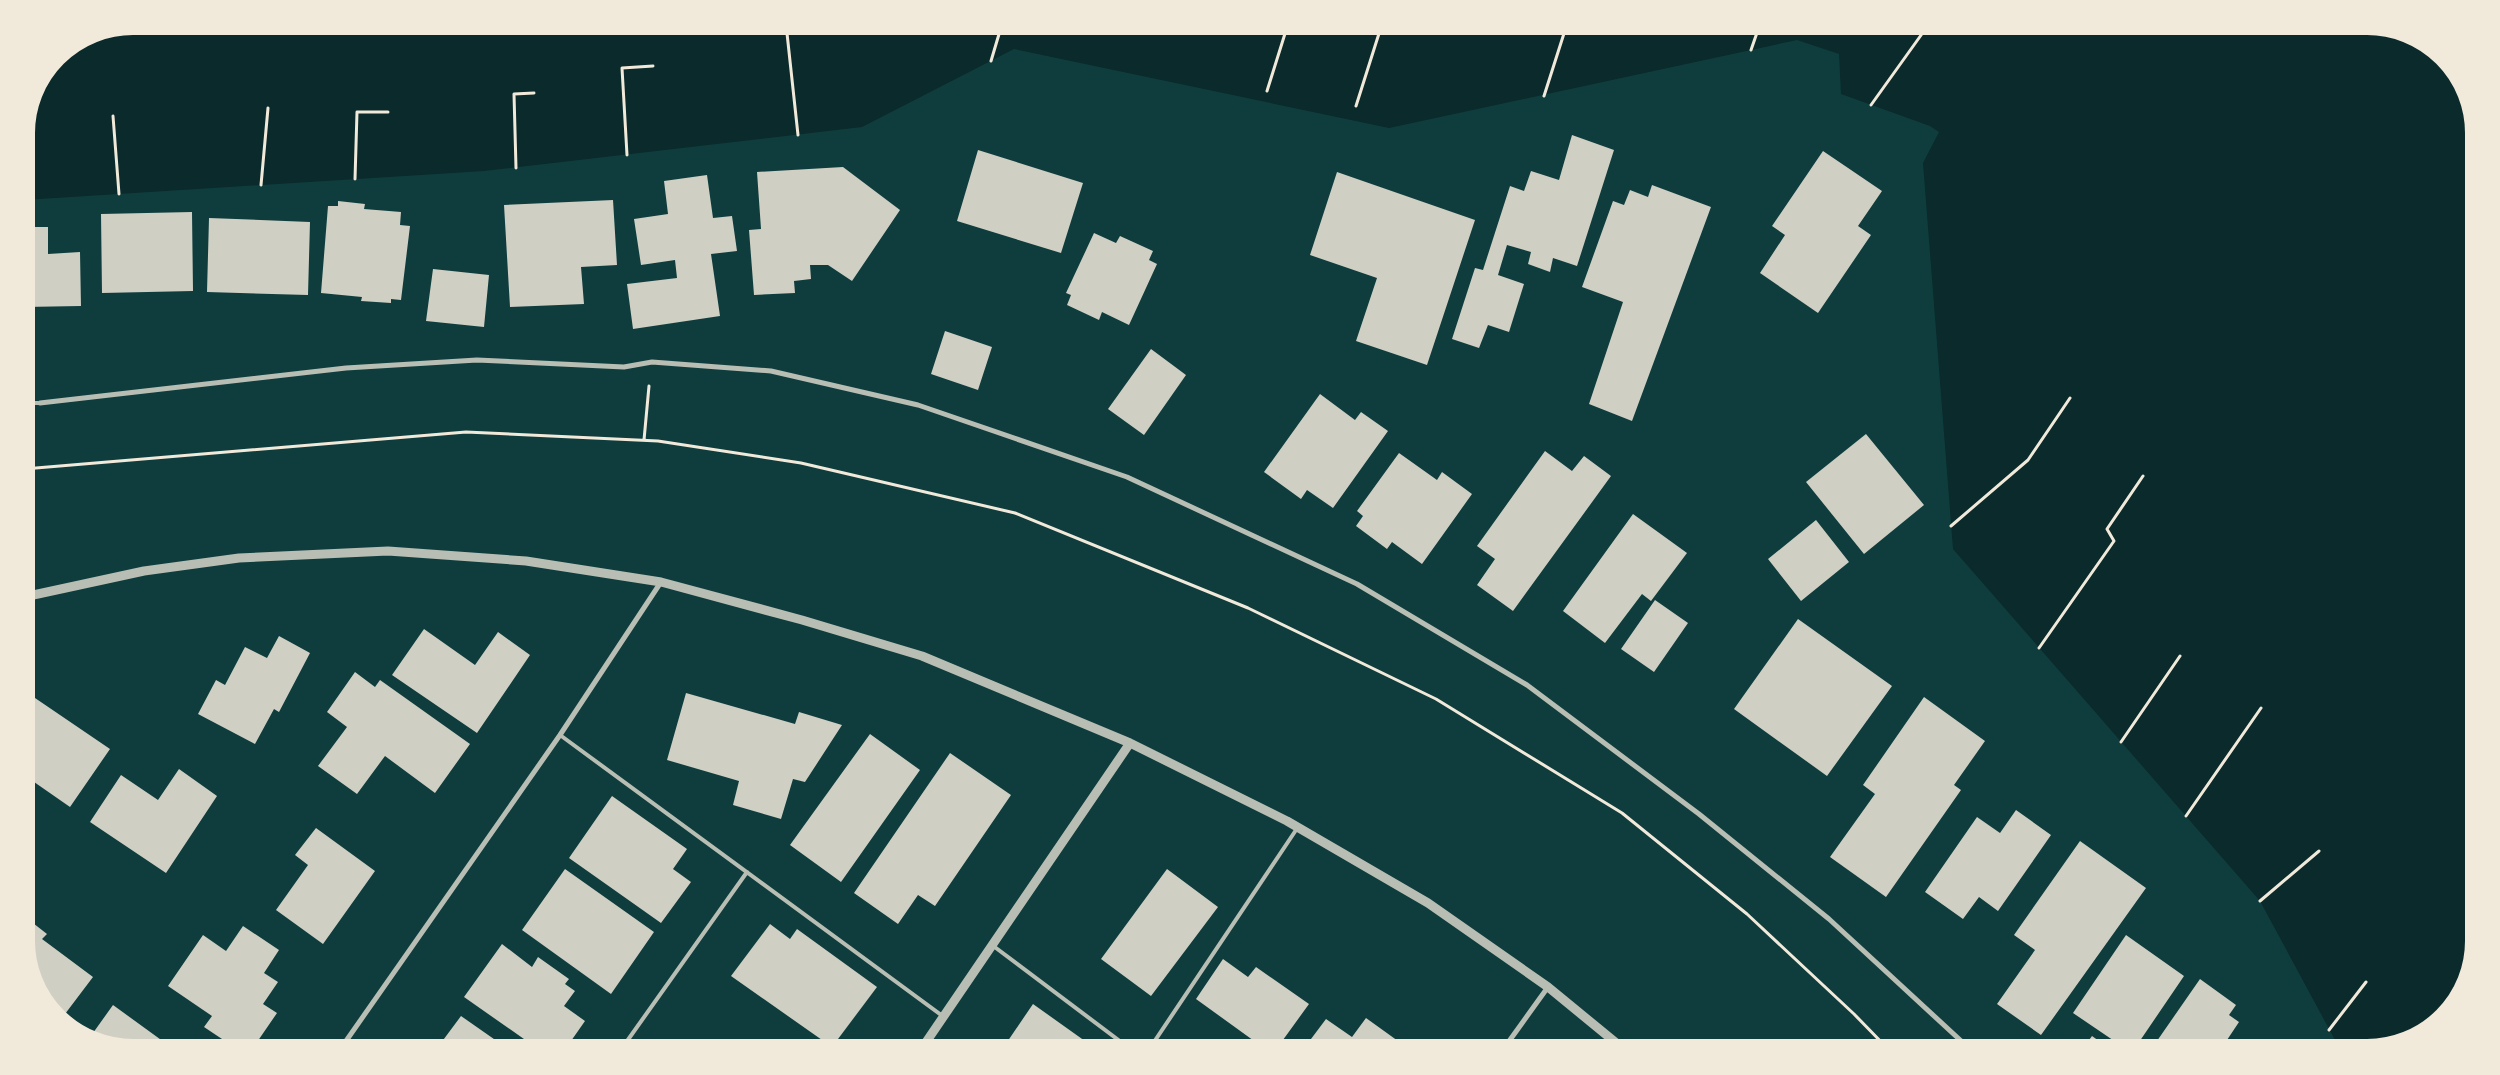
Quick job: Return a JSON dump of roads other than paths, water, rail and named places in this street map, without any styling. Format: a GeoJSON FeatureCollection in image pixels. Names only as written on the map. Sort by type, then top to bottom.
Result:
{"type":"FeatureCollection","features":[{"type":"Feature","properties":{"kind":"street"},"geometry":{"type":"LineString","coordinates":[[40,403],[346,368],[477,360],[624,367],[652,362],[771,371],[918,405],[1127,477],[1357,584],[1527,685],[1699,814],[1829,919],[1962,1042]]}},
{"type":"Feature","properties":{"kind":"street"},"geometry":{"type":"LineString","coordinates":[[33,595],[144,570],[239,558],[388,552],[526,561],[661,582],[922,656],[1130,742],[1298,827],[1428,903],[1548,987],[1615,1042]]}},
{"type":"Feature","properties":{"kind":"street"},"geometry":{"type":"LineString","coordinates":[[345,1042],[560,735],[661,582]]}},
{"type":"Feature","properties":{"kind":"street"},"geometry":{"type":"LineString","coordinates":[[926,1042],[1130,742]]}},
{"type":"Feature","properties":{"kind":"street"},"geometry":{"type":"LineString","coordinates":[[1508,1042],[1548,987]]}},
{"type":"Feature","properties":{"kind":"lane"},"geometry":{"type":"LineString","coordinates":[[33,403],[40,403]]}},
{"type":"Feature","properties":{"kind":"lane"},"geometry":{"type":"LineString","coordinates":[[560,735],[944,1017]]}},
{"type":"Feature","properties":{"kind":"lane"},"geometry":{"type":"LineString","coordinates":[[1154,1042],[1298,827]]}},
{"type":"Feature","properties":{"kind":"lane"},"geometry":{"type":"LineString","coordinates":[[626,1042],[747,872]]}},
{"type":"Feature","properties":{"kind":"lane"},"geometry":{"type":"LineString","coordinates":[[992,945],[1121,1042]]}},
{"type":"Feature","properties":{"kind":"water"},"geometry":{"type":"Polygon","coordinates":[[[2366,32],[2386,34],[2405,40],[2428,53],[2447,72],[2460,95],[2466,114],[2467,127],[2468,942],[2466,961],[2460,980],[2447,1003],[2433,1017],[2411,1032],[2380,1042],[2336,1042],[2260,901],[1953,549],[1923,163],[1939,132],[1930,126],[1841,94],[1839,54],[1797,40],[1389,128],[1014,49],[862,127],[484,171],[33,199],[33,120],[43,89],[53,72],[62,62],[89,43],[114,34],[127,33],[2366,32]]]}}]}
